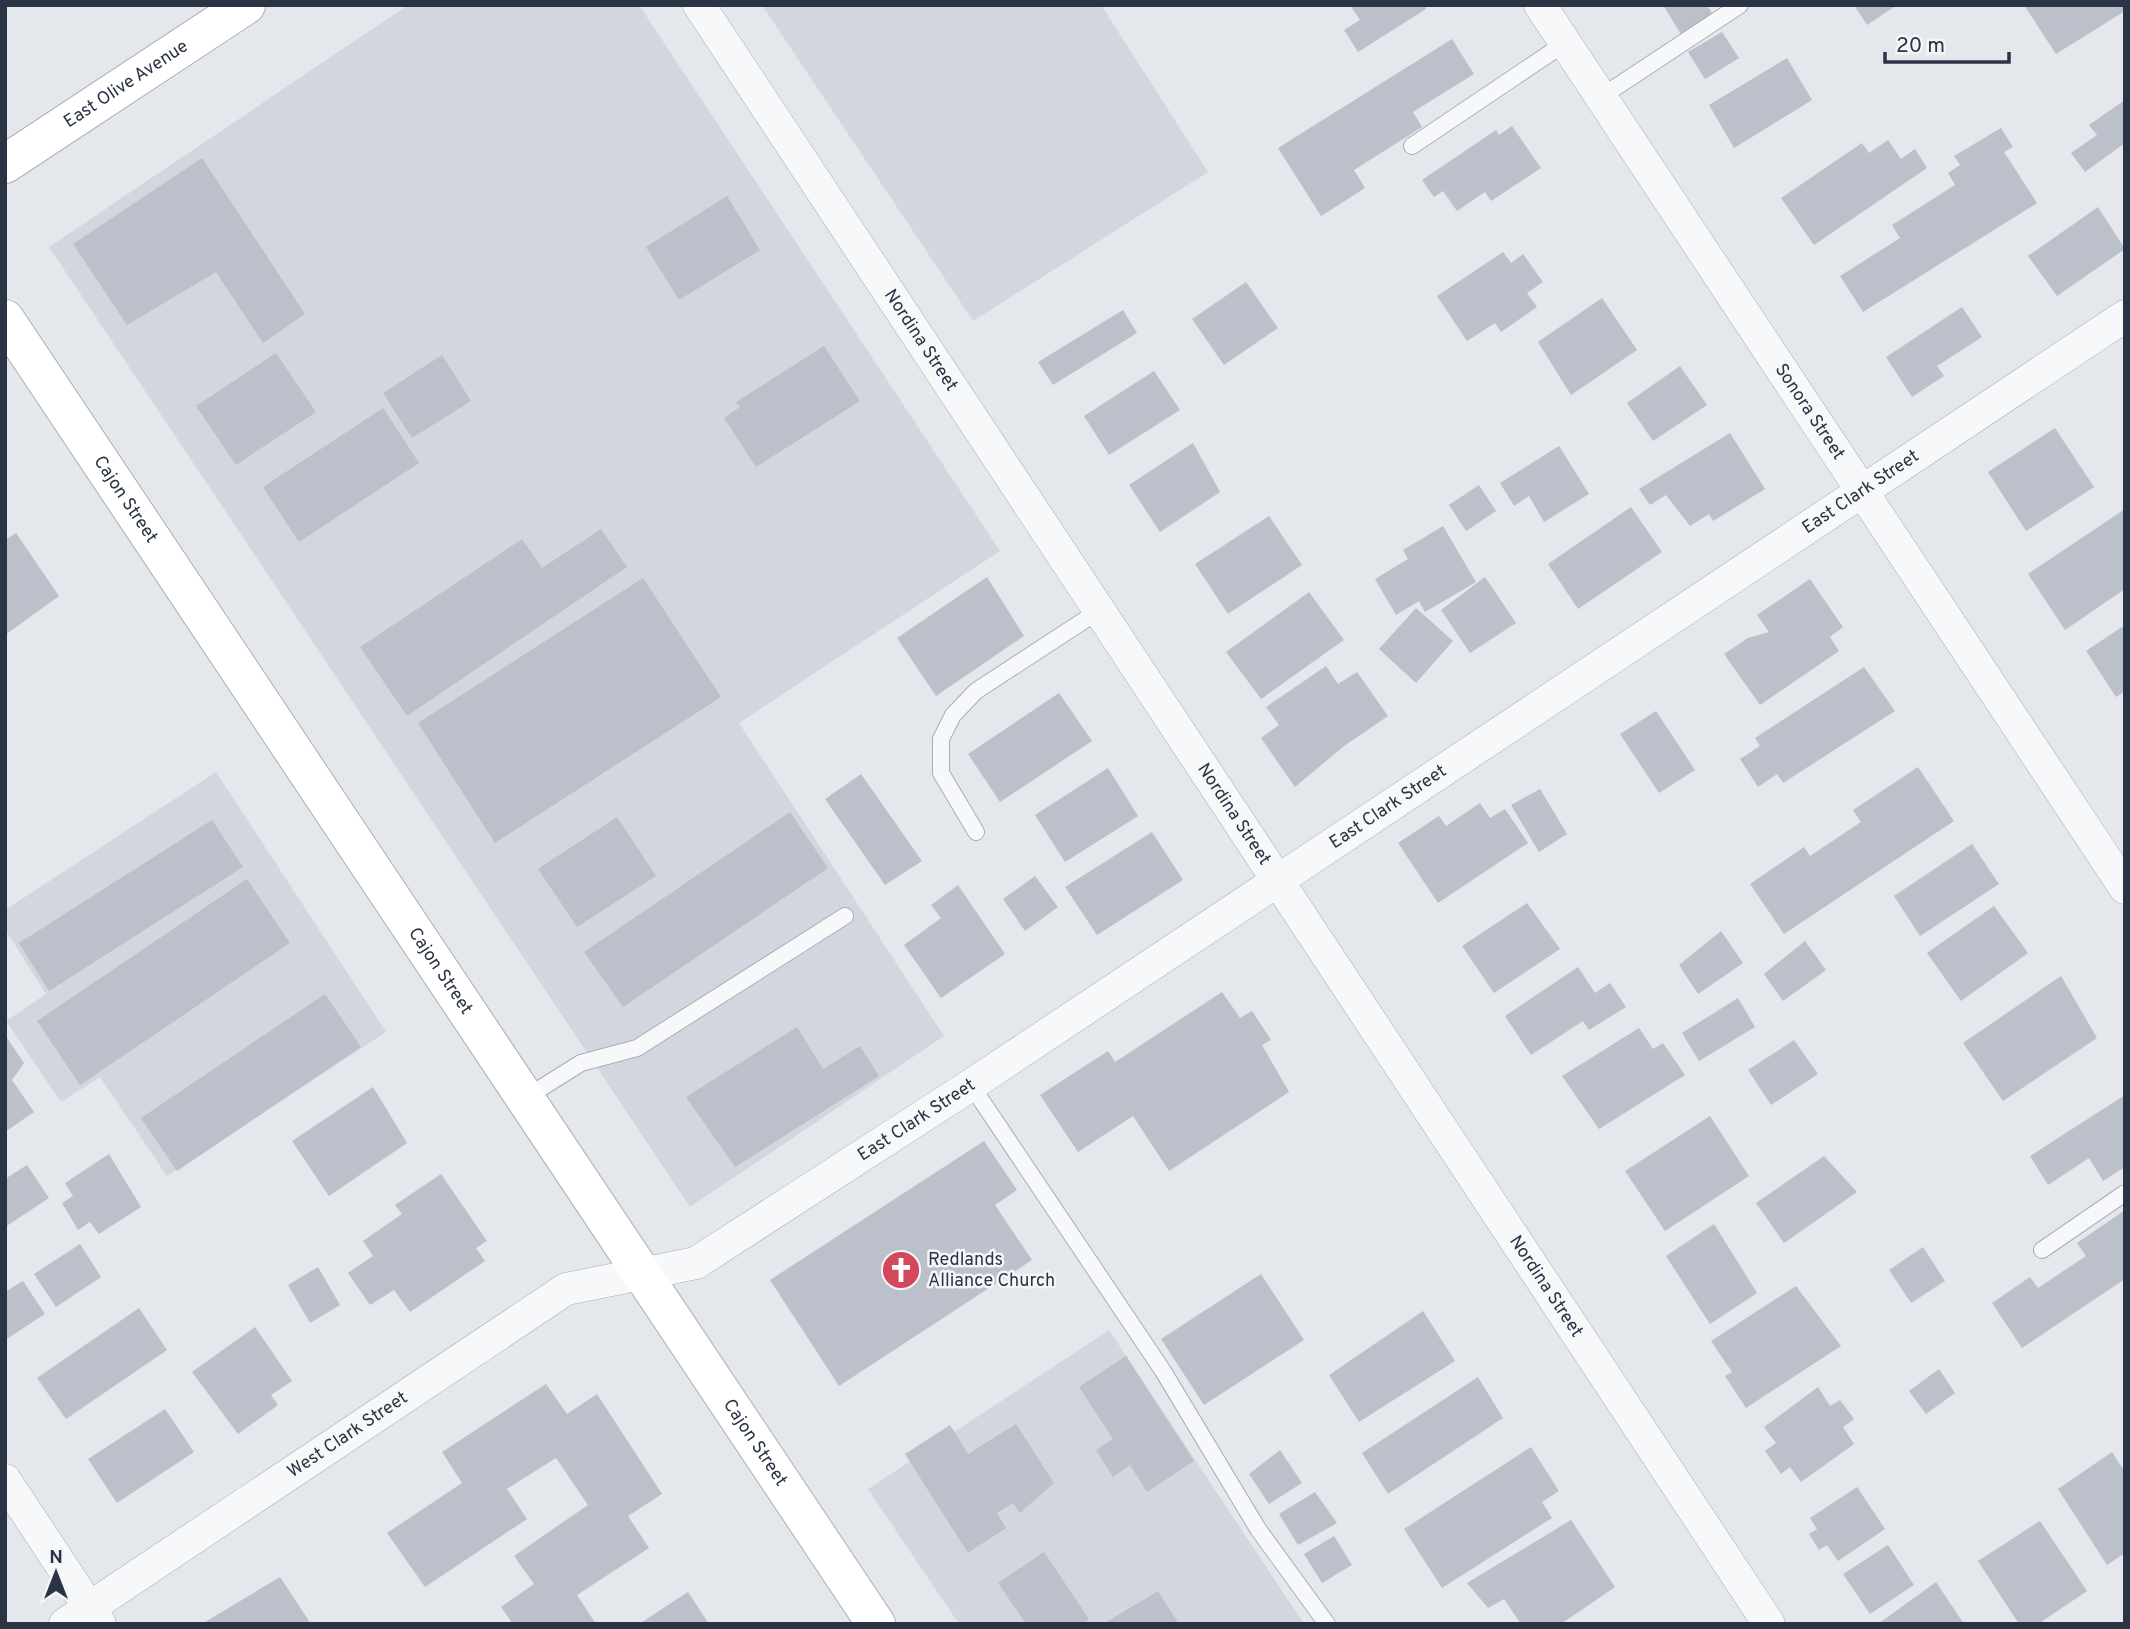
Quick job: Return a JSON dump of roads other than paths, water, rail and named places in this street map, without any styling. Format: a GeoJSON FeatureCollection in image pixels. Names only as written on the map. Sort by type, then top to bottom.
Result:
{"type":"FeatureCollection","features":[{"type":"Feature","properties":{"kind":"street","name":"East Olive Avenue"},"geometry":{"type":"LineString","coordinates":[[5,163],[246,5]]}},
{"type":"Feature","properties":{"kind":"street","name":"Nordina Street"},"geometry":{"type":"LineString","coordinates":[[699,5],[1769,1624]]}},
{"type":"Feature","properties":{"kind":"street","name":"Sonora Street"},"geometry":{"type":"LineString","coordinates":[[1540,5],[2125,888]]}},
{"type":"Feature","properties":{"kind":"street","name":"East Clark Street"},"geometry":{"type":"LineString","coordinates":[[642,1274],[696,1263],[971,1085],[2125,316]]}},
{"type":"Feature","properties":{"kind":"street","name":"Cajon Street"},"geometry":{"type":"LineString","coordinates":[[5,319],[876,1624]]}},
{"type":"Feature","properties":{"kind":"street","name":"West Clark Street"},"geometry":{"type":"LineString","coordinates":[[85,1618],[566,1289],[642,1274]]}},
{"type":"Feature","properties":{"kind":"street"},"geometry":{"type":"LineString","coordinates":[[5,1480],[85,1618]]}},
{"type":"Feature","properties":{"kind":"lane"},"geometry":{"type":"LineString","coordinates":[[1601,97],[1740,5]]}},
{"type":"Feature","properties":{"kind":"lane"},"geometry":{"type":"LineString","coordinates":[[1412,146],[1565,43]]}},
{"type":"Feature","properties":{"kind":"lane"},"geometry":{"type":"LineString","coordinates":[[976,832],[941,773],[941,739],[953,715],[976,691],[1100,610]]}},
{"type":"Feature","properties":{"kind":"lane"},"geometry":{"type":"LineString","coordinates":[[525,1098],[581,1063],[637,1048],[845,916]]}},
{"type":"Feature","properties":{"kind":"lane"},"geometry":{"type":"LineString","coordinates":[[971,1085],[1163,1371],[1258,1530],[1327,1624]]}},
{"type":"Feature","properties":{"kind":"lane"},"geometry":{"type":"LineString","coordinates":[[2042,1250],[2125,1193]]}},
{"type":"Feature","properties":{"kind":"place","name":"Redlands Alliance Church"},"geometry":{"type":"Point","coordinates":[901,1270]}}]}
